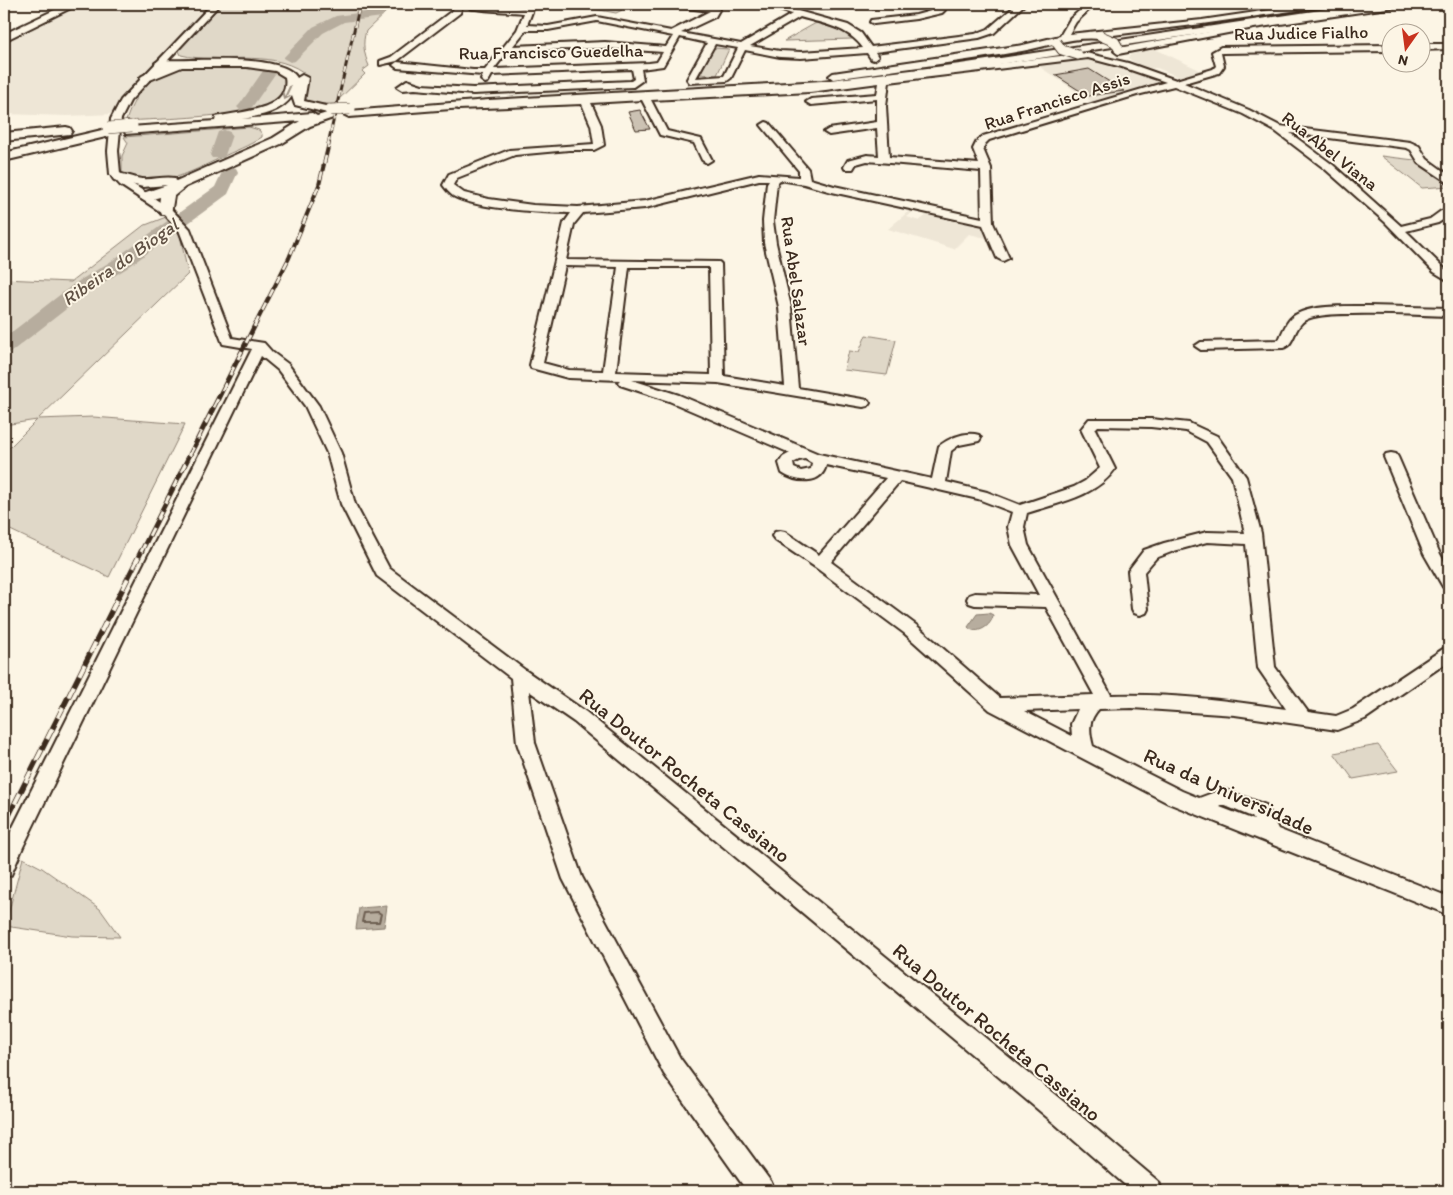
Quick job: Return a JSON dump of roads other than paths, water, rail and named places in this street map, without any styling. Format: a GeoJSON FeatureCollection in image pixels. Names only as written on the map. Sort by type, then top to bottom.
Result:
{"type":"FeatureCollection","features":[{"type":"Feature","properties":{"kind":"main road"},"geometry":{"type":"LineString","coordinates":[[37,11],[74,4]]}},
{"type":"Feature","properties":{"kind":"main road"},"geometry":{"type":"LineString","coordinates":[[350,112],[500,98],[783,83],[903,71],[1352,4]]}},
{"type":"Feature","properties":{"kind":"main road"},"geometry":{"type":"LineString","coordinates":[[4,138],[330,113],[831,84],[960,67],[1378,4]]}},
{"type":"Feature","properties":{"kind":"main road"},"geometry":{"type":"LineString","coordinates":[[4,27],[57,6]]}},
{"type":"Feature","properties":{"kind":"main road"},"geometry":{"type":"LineString","coordinates":[[4,32],[57,6]]}},
{"type":"Feature","properties":{"kind":"main road"},"geometry":{"type":"LineString","coordinates":[[4,38],[57,6]]}},
{"type":"Feature","properties":{"kind":"main road"},"geometry":{"type":"LineString","coordinates":[[172,50],[179,58],[195,62],[267,66],[286,72],[292,78],[287,97],[279,104],[267,110],[220,121]]}},
{"type":"Feature","properties":{"kind":"main road"},"geometry":{"type":"LineString","coordinates":[[160,62],[256,61],[284,65],[296,71],[302,78],[298,96],[299,103],[330,113]]}},
{"type":"Feature","properties":{"kind":"main road"},"geometry":{"type":"LineString","coordinates":[[146,78],[164,69],[195,62]]}},
{"type":"Feature","properties":{"kind":"main road"},"geometry":{"type":"LineString","coordinates":[[170,214],[165,203],[166,198],[187,179],[277,141],[306,123],[330,113]]}},
{"type":"Feature","properties":{"kind":"main road"},"geometry":{"type":"LineString","coordinates":[[145,197],[156,194],[260,143],[269,134],[262,127],[220,121]]}},
{"type":"Feature","properties":{"kind":"main road"},"geometry":{"type":"LineString","coordinates":[[4,126],[105,130]]}},
{"type":"Feature","properties":{"kind":"main road"},"geometry":{"type":"LineString","coordinates":[[4,143],[105,130]]}},
{"type":"Feature","properties":{"kind":"main road"},"geometry":{"type":"LineString","coordinates":[[4,157],[105,130]]}},
{"type":"Feature","properties":{"kind":"main road"},"geometry":{"type":"LineString","coordinates":[[118,177],[130,182],[143,183],[187,179]]}},
{"type":"Feature","properties":{"kind":"street"},"geometry":{"type":"LineString","coordinates":[[4,870],[13,846],[182,508],[260,346],[227,341],[184,229],[170,214],[115,174],[116,119],[126,100],[216,4]]}},
{"type":"Feature","properties":{"kind":"street"},"geometry":{"type":"LineString","coordinates":[[671,4],[706,7],[715,10],[712,14],[676,34]]}},
{"type":"Feature","properties":{"kind":"street"},"geometry":{"type":"LineString","coordinates":[[765,4],[845,27],[858,35],[868,50],[878,60],[881,65],[879,69],[874,71]]}},
{"type":"Feature","properties":{"kind":"street"},"geometry":{"type":"LineString","coordinates":[[820,7],[910,4],[941,10]]}},
{"type":"Feature","properties":{"kind":"street"},"geometry":{"type":"LineString","coordinates":[[874,22],[916,17],[941,10],[948,4]]}},
{"type":"Feature","properties":{"kind":"street"},"geometry":{"type":"LineString","coordinates":[[506,49],[613,34],[676,34],[790,55],[868,50],[976,36],[991,31],[1021,4]]}},
{"type":"Feature","properties":{"kind":"street"},"geometry":{"type":"LineString","coordinates":[[1085,56],[1062,50],[1060,39],[1078,16],[1091,4]]}},
{"type":"Feature","properties":{"kind":"street"},"geometry":{"type":"LineString","coordinates":[[668,90],[812,79],[874,71],[1024,47],[1090,34],[1202,22],[1325,4]]}},
{"type":"Feature","properties":{"kind":"street"},"geometry":{"type":"LineString","coordinates":[[428,108],[767,92],[853,85],[1085,56],[1105,56],[1118,50],[1254,26],[1401,4]]}},
{"type":"Feature","properties":{"kind":"street"},"geometry":{"type":"LineString","coordinates":[[1432,4],[1449,7]]}},
{"type":"Feature","properties":{"kind":"street"},"geometry":{"type":"LineString","coordinates":[[457,5],[530,7],[522,27],[488,73],[484,84],[479,87],[463,90]]}},
{"type":"Feature","properties":{"kind":"street","name":"Rua Francisco Guedelha"},"geometry":{"type":"LineString","coordinates":[[457,5],[457,11],[394,59],[383,63],[473,73],[636,67],[660,64],[676,34]]}},
{"type":"Feature","properties":{"kind":"street"},"geometry":{"type":"LineString","coordinates":[[394,65],[459,14],[477,6]]}},
{"type":"Feature","properties":{"kind":"street"},"geometry":{"type":"LineString","coordinates":[[712,41],[691,78],[693,81],[728,78],[743,46],[799,14]]}},
{"type":"Feature","properties":{"kind":"street"},"geometry":{"type":"LineString","coordinates":[[1078,16],[1078,26],[1090,34]]}},
{"type":"Feature","properties":{"kind":"street"},"geometry":{"type":"LineString","coordinates":[[522,27],[548,28],[597,19],[613,34],[668,50]]}},
{"type":"Feature","properties":{"kind":"street","name":"Rua Abel Viana"},"geometry":{"type":"LineString","coordinates":[[1090,34],[1115,42],[1127,63],[1246,112],[1278,129],[1329,167],[1398,230],[1438,270],[1449,278]]}},
{"type":"Feature","properties":{"kind":"street"},"geometry":{"type":"LineString","coordinates":[[1430,47],[1449,47]]}},
{"type":"Feature","properties":{"kind":"street","name":"Rua Judice Fialho"},"geometry":{"type":"LineString","coordinates":[[1173,82],[1216,71],[1220,66],[1216,52],[1221,50],[1380,48]]}},
{"type":"Feature","properties":{"kind":"street","name":"Rua Abel Viana"},"geometry":{"type":"LineString","coordinates":[[1085,56],[1142,70]]}},
{"type":"Feature","properties":{"kind":"street"},"geometry":{"type":"LineString","coordinates":[[878,60],[890,66],[902,67]]}},
{"type":"Feature","properties":{"kind":"street"},"geometry":{"type":"LineString","coordinates":[[417,86],[463,90],[497,90],[633,84],[639,80],[636,67]]}},
{"type":"Feature","properties":{"kind":"street"},"geometry":{"type":"LineString","coordinates":[[884,160],[880,96],[881,85],[885,81]]}},
{"type":"Feature","properties":{"kind":"street","name":"Rua Francisco Assis"},"geometry":{"type":"LineString","coordinates":[[1003,258],[988,223],[986,168],[978,149],[980,143],[986,138],[1173,82]]}},
{"type":"Feature","properties":{"kind":"street"},"geometry":{"type":"LineString","coordinates":[[484,84],[497,90]]}},
{"type":"Feature","properties":{"kind":"street"},"geometry":{"type":"LineString","coordinates":[[853,85],[877,90],[880,96]]}},
{"type":"Feature","properties":{"kind":"street"},"geometry":{"type":"LineString","coordinates":[[811,102],[880,96]]}},
{"type":"Feature","properties":{"kind":"street"},"geometry":{"type":"LineString","coordinates":[[644,98],[663,133],[698,140],[707,160]]}},
{"type":"Feature","properties":{"kind":"street"},"geometry":{"type":"LineString","coordinates":[[585,101],[596,125],[600,145],[594,147],[570,146],[513,152],[453,176],[448,185],[451,190],[458,194],[525,208],[609,211],[634,207],[761,176],[805,181],[832,189],[988,223]]}},
{"type":"Feature","properties":{"kind":"street"},"geometry":{"type":"LineString","coordinates":[[829,132],[883,124]]}},
{"type":"Feature","properties":{"kind":"street"},"geometry":{"type":"LineString","coordinates":[[766,125],[804,171],[805,181]]}},
{"type":"Feature","properties":{"kind":"street"},"geometry":{"type":"LineString","coordinates":[[1278,129],[1410,145],[1415,148],[1423,161],[1449,180]]}},
{"type":"Feature","properties":{"kind":"street"},"geometry":{"type":"LineString","coordinates":[[849,167],[852,162],[858,160],[884,160],[986,168]]}},
{"type":"Feature","properties":{"kind":"street","name":"Rua Abel Salazar"},"geometry":{"type":"LineString","coordinates":[[776,178],[772,183],[768,221],[770,243],[785,307],[792,391]]}},
{"type":"Feature","properties":{"kind":"street"},"geometry":{"type":"LineString","coordinates":[[580,210],[569,223],[536,364],[568,374],[718,379],[863,403]]}},
{"type":"Feature","properties":{"kind":"street"},"geometry":{"type":"LineString","coordinates":[[1398,230],[1434,221],[1445,213],[1449,213]]}},
{"type":"Feature","properties":{"kind":"street"},"geometry":{"type":"LineString","coordinates":[[561,263],[715,264],[718,379]]}},
{"type":"Feature","properties":{"kind":"street"},"geometry":{"type":"LineString","coordinates":[[609,376],[624,263]]}},
{"type":"Feature","properties":{"kind":"street"},"geometry":{"type":"LineString","coordinates":[[1201,346],[1283,344],[1295,321],[1309,314],[1330,310],[1449,312]]}},
{"type":"Feature","properties":{"kind":"street","name":"Rua Doutor Rocheta Cassiano"},"geometry":{"type":"LineString","coordinates":[[260,346],[267,355],[283,368],[312,406],[334,453],[348,504],[383,572],[519,675],[580,717],[1062,1114],[1150,1191]]}},
{"type":"Feature","properties":{"kind":"street"},"geometry":{"type":"LineString","coordinates":[[609,376],[674,398],[811,457],[982,495],[1020,510],[1086,487],[1100,479],[1108,470],[1088,429],[1094,422],[1189,427],[1212,439],[1239,477],[1253,539],[1267,668],[1303,720]]}},
{"type":"Feature","properties":{"kind":"street"},"geometry":{"type":"LineString","coordinates":[[938,485],[944,449],[955,442],[974,438]]}},
{"type":"Feature","properties":{"kind":"street"},"geometry":{"type":"LineString","coordinates":[[1390,457],[1432,554],[1449,583]]}},
{"type":"Feature","properties":{"kind":"street"},"geometry":{"type":"LineString","coordinates":[[821,563],[897,476]]}},
{"type":"Feature","properties":{"kind":"street"},"geometry":{"type":"LineString","coordinates":[[1020,510],[1016,527],[1020,545],[1052,601],[1100,702]]}},
{"type":"Feature","properties":{"kind":"street","name":"Rua da Universidade"},"geometry":{"type":"LineString","coordinates":[[780,536],[821,563],[910,629],[996,705],[1175,797],[1449,906]]}},
{"type":"Feature","properties":{"kind":"street"},"geometry":{"type":"LineString","coordinates":[[1140,609],[1136,571],[1150,554],[1207,537],[1253,539]]}},
{"type":"Feature","properties":{"kind":"street"},"geometry":{"type":"LineString","coordinates":[[975,599],[1052,601]]}},
{"type":"Feature","properties":{"kind":"street"},"geometry":{"type":"LineString","coordinates":[[996,705],[1132,701],[1235,708],[1303,720],[1337,723],[1359,714],[1449,653]]}},
{"type":"Feature","properties":{"kind":"street"},"geometry":{"type":"LineString","coordinates":[[519,675],[526,743],[573,879],[672,1066],[762,1191]]}},
{"type":"Feature","properties":{"kind":"street"},"geometry":{"type":"LineString","coordinates":[[1085,750],[1079,730],[1082,715],[1100,702]]}},
{"type":"Feature","properties":{"kind":"water"},"geometry":{"type":"Polygon","coordinates":[[[989,613],[993,615],[987,626],[979,630],[971,630],[968,627],[977,614],[989,613]]]}},
{"type":"Feature","properties":{"kind":"water"},"geometry":{"type":"Polygon","coordinates":[[[387,906],[384,927],[356,929],[359,908],[387,906]]]}},
{"type":"Feature","properties":{"kind":"waterway","name":"Ribeira do Biogal"},"geometry":{"type":"LineString","coordinates":[[290,58],[318,30],[341,19],[377,14],[383,4]]}},
{"type":"Feature","properties":{"kind":"waterway","name":"Ribeira do Biogal"},"geometry":{"type":"LineString","coordinates":[[245,107],[268,74]]}},
{"type":"Feature","properties":{"kind":"waterway","name":"Ribeira do Biogal"},"geometry":{"type":"LineString","coordinates":[[218,155],[224,135]]}},
{"type":"Feature","properties":{"kind":"waterway","name":"Ribeira do Biogal"},"geometry":{"type":"LineString","coordinates":[[4,348],[81,288],[120,264],[222,190],[230,172]]}},
{"type":"Feature","properties":{"kind":"railway"},"geometry":{"type":"LineString","coordinates":[[328,144],[360,4]]}},
{"type":"Feature","properties":{"kind":"railway"},"geometry":{"type":"LineString","coordinates":[[255,325],[289,258],[319,185],[329,143]]}},
{"type":"Feature","properties":{"kind":"railway"},"geometry":{"type":"LineString","coordinates":[[141,552],[256,323]]}},
{"type":"Feature","properties":{"kind":"railway"},"geometry":{"type":"LineString","coordinates":[[4,825],[142,550]]}}]}
